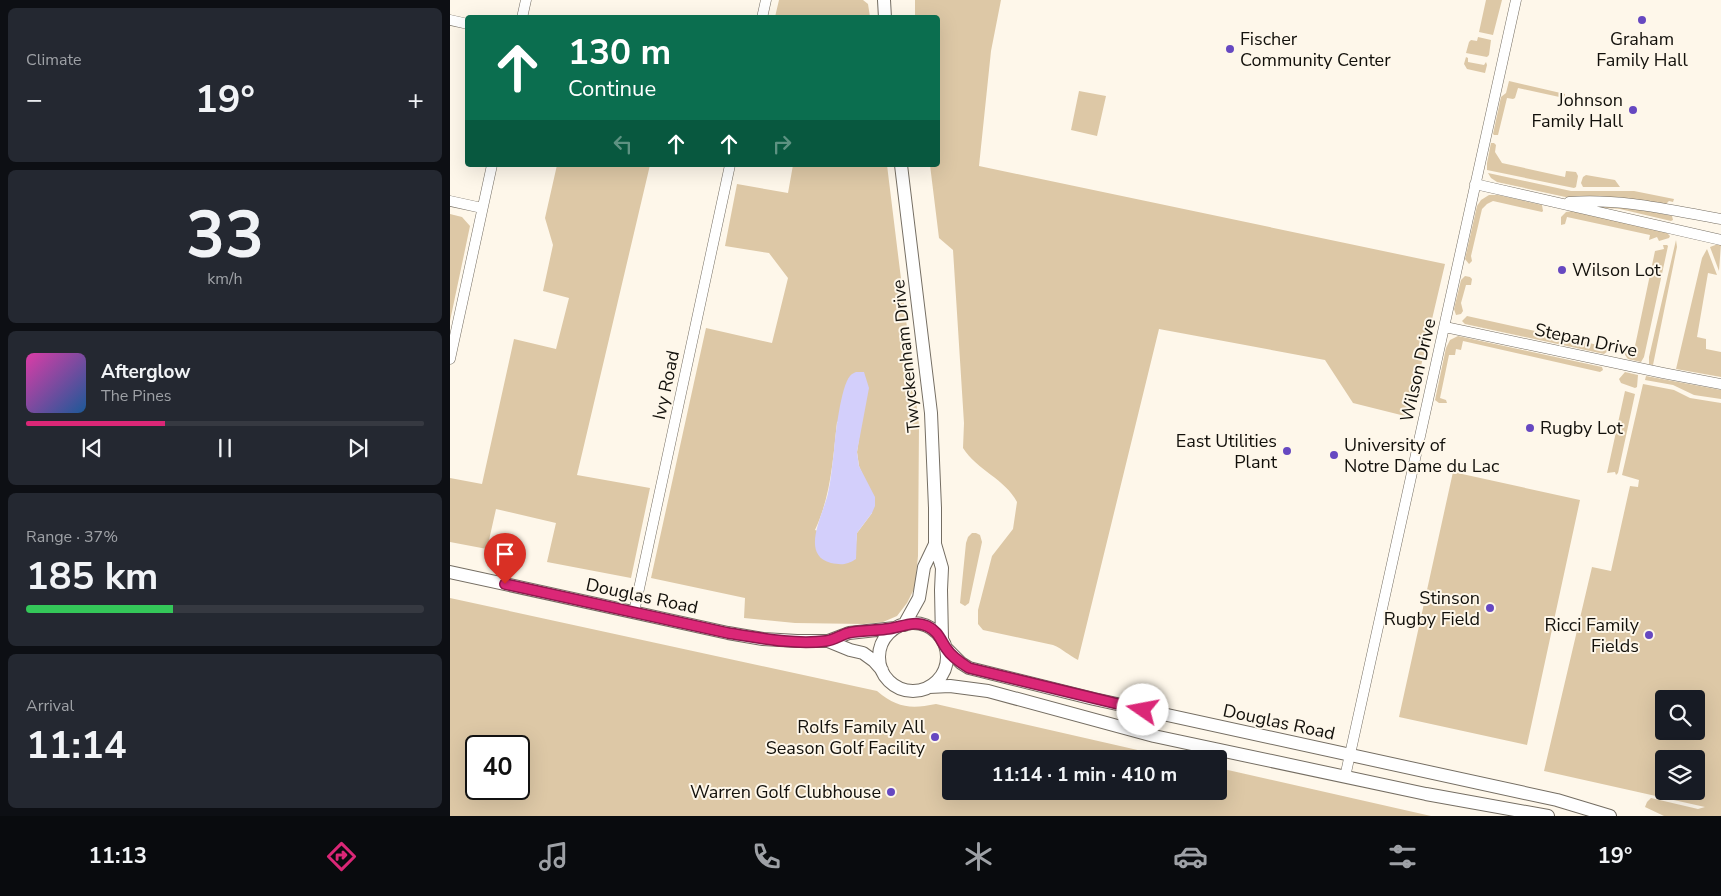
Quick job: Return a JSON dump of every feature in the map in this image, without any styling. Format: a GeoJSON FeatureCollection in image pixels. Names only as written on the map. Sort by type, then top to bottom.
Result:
{"type":"FeatureCollection","features":[{"type":"Feature","properties":{"kind":"street"},"geometry":{"type":"LineString","coordinates":[[523,15],[526,0]]}},
{"type":"Feature","properties":{"kind":"street"},"geometry":{"type":"LineString","coordinates":[[763,15],[766,0]]}},
{"type":"Feature","properties":{"kind":"street"},"geometry":{"type":"LineString","coordinates":[[884,0],[885,15]]}},
{"type":"Feature","properties":{"kind":"street","name":"Wilson Drive"},"geometry":{"type":"LineString","coordinates":[[1345,777],[1516,0]]}},
{"type":"Feature","properties":{"kind":"street"},"geometry":{"type":"LineString","coordinates":[[450,20],[465,23]]}},
{"type":"Feature","properties":{"kind":"street"},"geometry":{"type":"LineString","coordinates":[[450,359],[492,167]]}},
{"type":"Feature","properties":{"kind":"street","name":"Ivy Road"},"geometry":{"type":"LineString","coordinates":[[634,612],[730,167]]}},
{"type":"Feature","properties":{"kind":"street","name":"Twyckenham Drive"},"geometry":{"type":"LineString","coordinates":[[901,167],[931,413],[935,544],[942,568],[941,590],[944,644]]}},
{"type":"Feature","properties":{"kind":"street"},"geometry":{"type":"LineString","coordinates":[[1475,184],[1721,240]]}},
{"type":"Feature","properties":{"kind":"street"},"geometry":{"type":"LineString","coordinates":[[450,201],[482,208]]}},
{"type":"Feature","properties":{"kind":"street"},"geometry":{"type":"LineString","coordinates":[[1558,203],[1616,201],[1721,219]]}},
{"type":"Feature","properties":{"kind":"street","name":"Stepan Drive"},"geometry":{"type":"LineString","coordinates":[[1445,327],[1721,384]]}},
{"type":"Feature","properties":{"kind":"street","name":"Twyckenham Drive"},"geometry":{"type":"LineString","coordinates":[[900,626],[919,598],[924,567],[935,544]]}},
{"type":"Feature","properties":{"kind":"street","name":"Douglas Road"},"geometry":{"type":"LineString","coordinates":[[450,572],[728,633],[763,638],[828,641],[849,633],[900,626]]}},
{"type":"Feature","properties":{"kind":"street"},"geometry":{"type":"LineString","coordinates":[[929,687],[938,680],[944,671],[947,660],[944,644],[935,631],[926,625],[915,623],[900,626],[888,634],[883,642],[880,660],[882,670],[888,679],[897,686],[907,690],[950,686],[988,691],[1154,736],[1426,794],[1548,816]]}},
{"type":"Feature","properties":{"kind":"street","name":"Douglas Road"},"geometry":{"type":"LineString","coordinates":[[828,641],[863,653],[882,670]]}},
{"type":"Feature","properties":{"kind":"street","name":"Douglas Road"},"geometry":{"type":"LineString","coordinates":[[944,644],[960,663],[969,668],[992,674],[1103,701],[1557,800],[1610,816]]}},
{"type":"Feature","properties":{"kind":"shaded area"},"geometry":{"type":"Polygon","coordinates":[[[779,0],[863,0],[868,4],[870,15],[775,15],[779,0]]]}},
{"type":"Feature","properties":{"kind":"shaded area"},"geometry":{"type":"Polygon","coordinates":[[[915,0],[1001,0],[991,51],[979,166],[1445,264],[1409,417],[1353,403],[1325,360],[1159,329],[1078,660],[1053,645],[983,630],[978,624],[978,610],[992,556],[1013,529],[1017,502],[1005,487],[969,456],[963,448],[964,423],[953,250],[939,238],[930,167],[940,167],[940,15],[915,15],[915,0]]]}},
{"type":"Feature","properties":{"kind":"shaded area"},"geometry":{"type":"Polygon","coordinates":[[[1486,0],[1502,0],[1493,35],[1479,32],[1486,0]]]}},
{"type":"Feature","properties":{"kind":"shaded area"},"geometry":{"type":"Polygon","coordinates":[[[1478,37],[1491,40],[1487,57],[1466,53],[1469,42],[1471,40],[1477,41],[1478,37]]]}},
{"type":"Feature","properties":{"kind":"shaded area"},"geometry":{"type":"Polygon","coordinates":[[[1466,57],[1468,62],[1484,65],[1486,62],[1485,73],[1467,69],[1464,64],[1466,57]]]}},
{"type":"Feature","properties":{"kind":"shaded area"},"geometry":{"type":"Polygon","coordinates":[[[1509,81],[1565,94],[1564,98],[1518,88],[1515,98],[1507,98],[1498,135],[1494,135],[1501,97],[1506,93],[1509,81]]]}},
{"type":"Feature","properties":{"kind":"shaded area"},"geometry":{"type":"Polygon","coordinates":[[[1079,91],[1106,96],[1097,136],[1071,130],[1079,91]]]}},
{"type":"Feature","properties":{"kind":"shaded area"},"geometry":{"type":"Polygon","coordinates":[[[1491,143],[1496,145],[1495,152],[1502,163],[1565,177],[1566,171],[1576,172],[1578,176],[1576,187],[1487,170],[1491,143]]]}},
{"type":"Feature","properties":{"kind":"shaded area"},"geometry":{"type":"Polygon","coordinates":[[[557,167],[650,167],[577,475],[650,488],[631,578],[547,562],[556,523],[496,509],[487,549],[450,542],[450,478],[482,484],[514,339],[556,349],[569,298],[543,291],[553,245],[545,218],[557,167]]]}},
{"type":"Feature","properties":{"kind":"shaded area"},"geometry":{"type":"Polygon","coordinates":[[[793,167],[887,167],[919,425],[918,556],[915,587],[907,603],[897,616],[883,622],[864,624],[795,623],[744,618],[745,598],[651,578],[706,328],[772,343],[788,278],[769,253],[725,246],[737,184],[788,193],[793,167]],[[863,411],[837,422],[828,491],[815,530],[856,544],[857,533],[872,513],[864,478],[859,466],[857,452],[863,411]]]}},
{"type":"Feature","properties":{"kind":"shaded area"},"geometry":{"type":"Polygon","coordinates":[[[1488,173],[1571,191],[1634,191],[1674,199],[1673,202],[1669,201],[1665,205],[1618,197],[1570,198],[1497,182],[1488,173]]]}},
{"type":"Feature","properties":{"kind":"shaded area"},"geometry":{"type":"Polygon","coordinates":[[[1586,175],[1615,180],[1620,187],[1583,187],[1581,183],[1586,175]]]}},
{"type":"Feature","properties":{"kind":"shaded area"},"geometry":{"type":"Polygon","coordinates":[[[1489,195],[1498,195],[1542,205],[1543,211],[1493,201],[1487,204],[1482,209],[1471,256],[1472,261],[1469,264],[1465,259],[1477,206],[1481,200],[1489,195]]]}},
{"type":"Feature","properties":{"kind":"shaded area"},"geometry":{"type":"Polygon","coordinates":[[[1621,205],[1672,216],[1673,220],[1620,209],[1579,206],[1621,205]]]}},
{"type":"Feature","properties":{"kind":"shaded area"},"geometry":{"type":"Polygon","coordinates":[[[1572,211],[1666,232],[1670,236],[1659,241],[1657,237],[1649,240],[1650,235],[1567,217],[1565,224],[1561,225],[1561,217],[1566,212],[1572,211]]]}},
{"type":"Feature","properties":{"kind":"shaded area"},"geometry":{"type":"Polygon","coordinates":[[[450,214],[462,217],[470,226],[450,321],[450,214]]]}},
{"type":"Feature","properties":{"kind":"shaded area"},"geometry":{"type":"Polygon","coordinates":[[[1676,240],[1677,247],[1653,365],[1649,364],[1649,357],[1676,240]]]}},
{"type":"Feature","properties":{"kind":"shaded area"},"geometry":{"type":"Polygon","coordinates":[[[1721,244],[1719,271],[1710,247],[1721,244]]]}},
{"type":"Feature","properties":{"kind":"shaded area"},"geometry":{"type":"Polygon","coordinates":[[[1663,245],[1668,246],[1644,357],[1641,362],[1628,359],[1625,352],[1627,348],[1635,346],[1655,251],[1664,249],[1663,245]]]}},
{"type":"Feature","properties":{"kind":"shaded area"},"geometry":{"type":"Polygon","coordinates":[[[1707,249],[1717,275],[1708,273],[1697,337],[1706,339],[1706,349],[1721,352],[1721,377],[1676,369],[1702,258],[1707,249]]]}},
{"type":"Feature","properties":{"kind":"shaded area"},"geometry":{"type":"Polygon","coordinates":[[[1465,276],[1472,279],[1471,285],[1466,285],[1461,303],[1463,311],[1461,314],[1456,315],[1454,309],[1461,280],[1465,276]]]}},
{"type":"Feature","properties":{"kind":"shaded area"},"geometry":{"type":"Polygon","coordinates":[[[1467,316],[1607,347],[1608,351],[1604,354],[1465,324],[1462,321],[1467,316]]]}},
{"type":"Feature","properties":{"kind":"shaded area"},"geometry":{"type":"Polygon","coordinates":[[[1458,336],[1602,367],[1603,370],[1600,372],[1463,341],[1461,350],[1456,349],[1455,355],[1449,355],[1440,398],[1446,400],[1447,403],[1439,403],[1435,400],[1446,348],[1450,340],[1458,336]]]}},
{"type":"Feature","properties":{"kind":"shaded area"},"geometry":{"type":"Polygon","coordinates":[[[856,372],[864,372],[869,388],[857,452],[859,466],[875,497],[875,506],[857,533],[856,559],[838,564],[822,559],[816,552],[816,532],[829,488],[841,400],[850,375],[856,372]]]}},
{"type":"Feature","properties":{"kind":"shaded area"},"geometry":{"type":"Polygon","coordinates":[[[1625,372],[1638,375],[1637,387],[1621,383],[1619,379],[1625,372]]]}},
{"type":"Feature","properties":{"kind":"shaded area"},"geometry":{"type":"Polygon","coordinates":[[[1646,376],[1721,390],[1721,399],[1694,395],[1673,385],[1645,380],[1646,376]]]}},
{"type":"Feature","properties":{"kind":"shaded area","name":"Ricci Family Fields"},"geometry":{"type":"Polygon","coordinates":[[[1643,384],[1674,390],[1690,398],[1721,403],[1721,816],[1664,816],[1645,807],[1651,798],[1698,809],[1705,807],[1674,800],[1705,800],[1705,750],[1655,750],[1655,796],[1544,771],[1592,567],[1611,571],[1630,486],[1638,487],[1639,480],[1622,475],[1643,384]]]}},
{"type":"Feature","properties":{"kind":"shaded area"},"geometry":{"type":"Polygon","coordinates":[[[1625,391],[1635,394],[1616,475],[1615,472],[1607,473],[1625,391]]]}},
{"type":"Feature","properties":{"kind":"shaded area","name":"Stinson Rugby Field"},"geometry":{"type":"Polygon","coordinates":[[[1453,472],[1580,500],[1527,745],[1399,717],[1453,472]]]}},
{"type":"Feature","properties":{"kind":"shaded area"},"geometry":{"type":"Polygon","coordinates":[[[972,533],[980,535],[982,542],[969,603],[965,606],[960,603],[966,543],[972,533]]]}},
{"type":"Feature","properties":{"kind":"shaded area"},"geometry":{"type":"Polygon","coordinates":[[[450,598],[877,691],[891,701],[905,706],[936,704],[1138,750],[942,750],[942,800],[1227,800],[1227,770],[1431,816],[450,816],[450,598]]]}},
{"type":"Feature","properties":{"kind":"place","name":"Graham Family Hall"},"geometry":{"type":"Point","coordinates":[1642,20]}},
{"type":"Feature","properties":{"kind":"place","name":"Fischer Community Center"},"geometry":{"type":"Point","coordinates":[1230,49]}},
{"type":"Feature","properties":{"kind":"place","name":"Johnson Family Hall"},"geometry":{"type":"Point","coordinates":[1633,110]}},
{"type":"Feature","properties":{"kind":"place","name":"Wilson Lot"},"geometry":{"type":"Point","coordinates":[1562,270]}},
{"type":"Feature","properties":{"kind":"place","name":"Rugby Lot"},"geometry":{"type":"Point","coordinates":[1530,428]}},
{"type":"Feature","properties":{"kind":"place","name":"East Utilities Plant"},"geometry":{"type":"Point","coordinates":[1287,451]}},
{"type":"Feature","properties":{"kind":"place","name":"University of Notre Dame du Lac"},"geometry":{"type":"Point","coordinates":[1334,455]}},
{"type":"Feature","properties":{"kind":"place","name":"Stinson Rugby Field"},"geometry":{"type":"Point","coordinates":[1490,608]}},
{"type":"Feature","properties":{"kind":"place","name":"Ricci Family Fields"},"geometry":{"type":"Point","coordinates":[1649,635]}},
{"type":"Feature","properties":{"kind":"place","name":"Rolfs Family All Season Golf Facility"},"geometry":{"type":"Point","coordinates":[935,737]}},
{"type":"Feature","properties":{"kind":"place","name":"Warren Golf Clubhouse"},"geometry":{"type":"Point","coordinates":[891,792]}},
{"type":"Feature","properties":{"kind":"route"},"geometry":{"type":"LineString","coordinates":[[505,584],[728,633],[763,638],[828,641],[849,633],[895,628],[904,624],[926,625],[935,631],[942,639],[946,648],[960,663],[969,668],[1143,710]]}}]}
